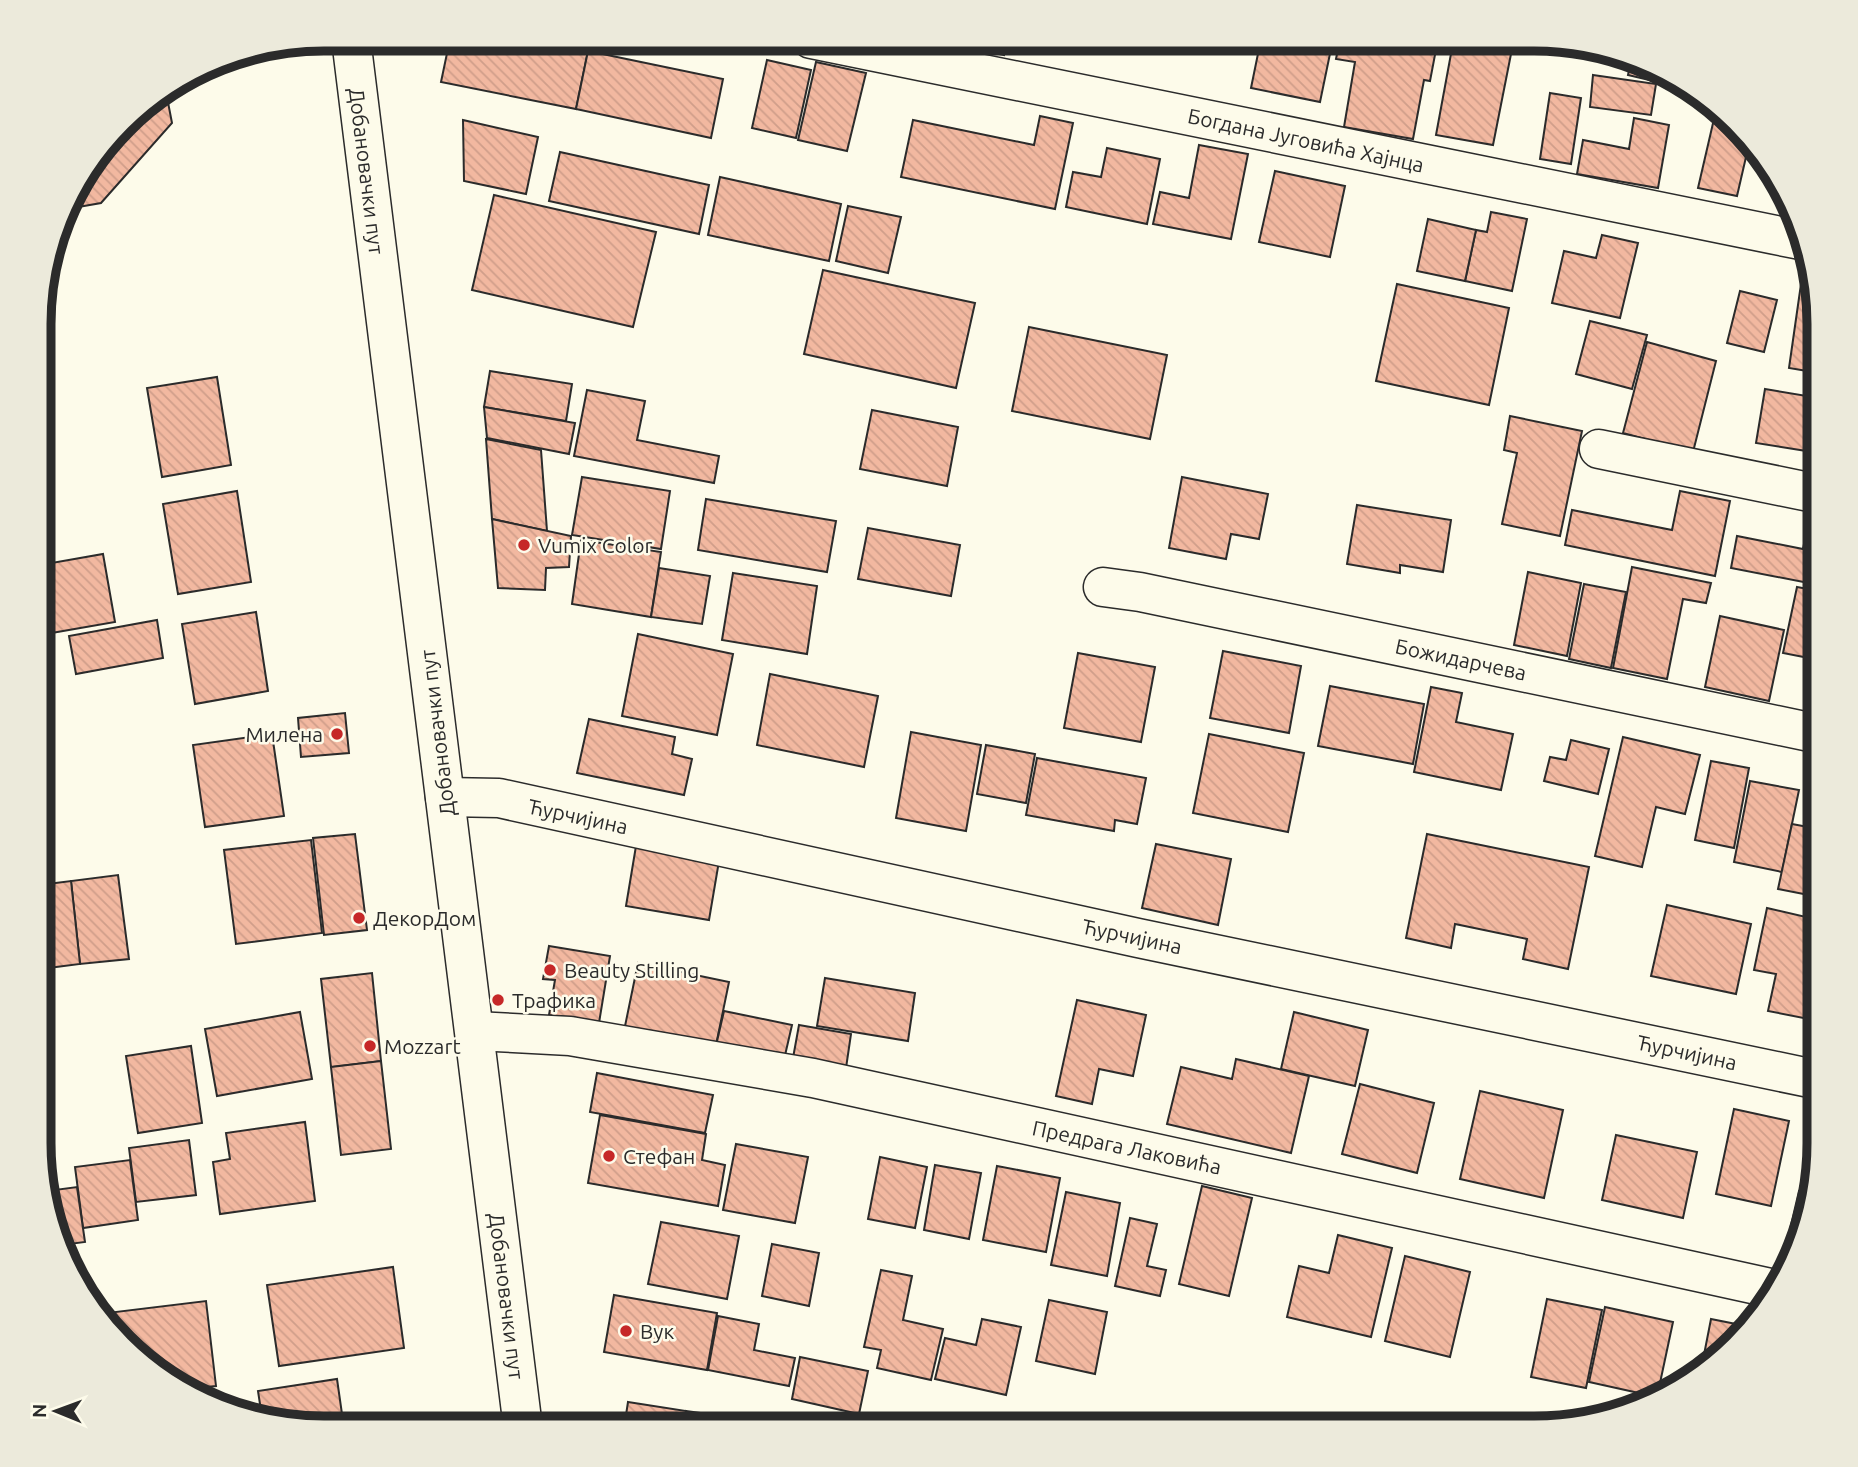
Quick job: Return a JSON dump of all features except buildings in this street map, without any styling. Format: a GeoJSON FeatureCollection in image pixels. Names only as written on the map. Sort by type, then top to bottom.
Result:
{"type":"FeatureCollection","features":[{"type":"Feature","properties":{"kind":"street","name":"Добановачки пут"},"geometry":{"type":"LineString","coordinates":[[353,51],[521,1416]]}},
{"type":"Feature","properties":{"kind":"street","name":"Богдана Југовића Хајнца"},"geometry":{"type":"LineString","coordinates":[[870,51],[1794,239]]}},
{"type":"Feature","properties":{"kind":"street"},"geometry":{"type":"LineString","coordinates":[[1599,449],[1807,492]]}},
{"type":"Feature","properties":{"kind":"street","name":"Божидарчева"},"geometry":{"type":"LineString","coordinates":[[1103,587],[1807,731]]}},
{"type":"Feature","properties":{"kind":"street","name":"Ћурчијина"},"geometry":{"type":"LineString","coordinates":[[445,797],[499,798],[1138,938],[1807,1077]]}},
{"type":"Feature","properties":{"kind":"street","name":"Предрага Лаковића"},"geometry":{"type":"LineString","coordinates":[[475,1031],[570,1036],[813,1078],[1766,1287]]}},
{"type":"Feature","properties":{"kind":"place","name":"Vumix Color"},"geometry":{"type":"Point","coordinates":[524,545]}},
{"type":"Feature","properties":{"kind":"place","name":"Милена"},"geometry":{"type":"Point","coordinates":[337,734]}},
{"type":"Feature","properties":{"kind":"place","name":"ДекорДом"},"geometry":{"type":"Point","coordinates":[359,918]}},
{"type":"Feature","properties":{"kind":"place","name":"Beauty Stilling"},"geometry":{"type":"Point","coordinates":[550,970]}},
{"type":"Feature","properties":{"kind":"place","name":"Трафика"},"geometry":{"type":"Point","coordinates":[498,1000]}},
{"type":"Feature","properties":{"kind":"place","name":"Mozzart"},"geometry":{"type":"Point","coordinates":[370,1046]}},
{"type":"Feature","properties":{"kind":"place","name":"Стефан"},"geometry":{"type":"Point","coordinates":[609,1156]}},
{"type":"Feature","properties":{"kind":"place","name":"Вук"},"geometry":{"type":"Point","coordinates":[626,1331]}}]}
